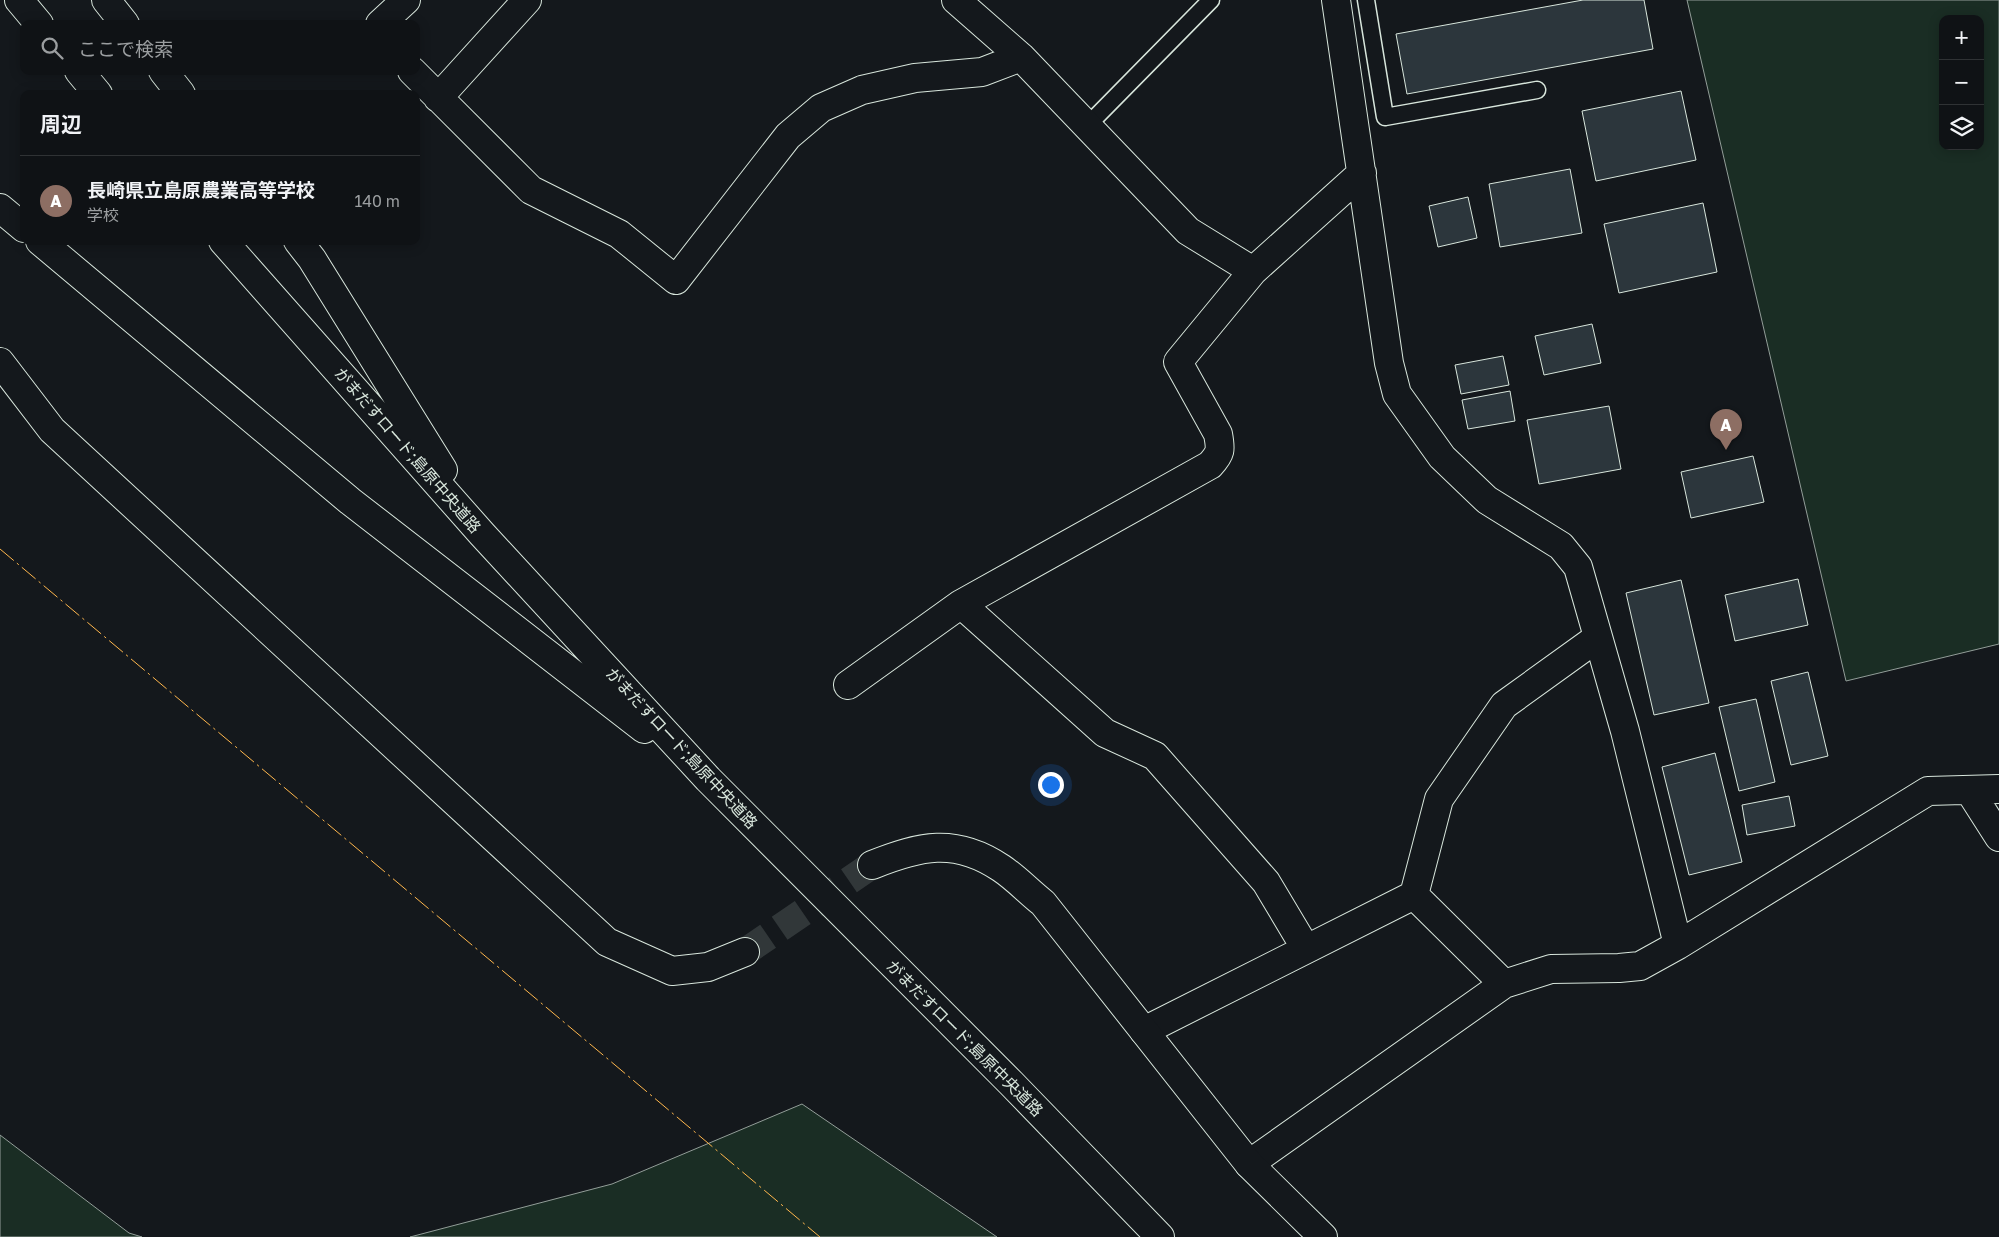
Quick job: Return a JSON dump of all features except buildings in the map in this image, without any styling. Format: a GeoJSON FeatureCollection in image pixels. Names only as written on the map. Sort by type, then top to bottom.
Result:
{"type":"FeatureCollection","features":[{"type":"Feature","properties":{"kind":"main road"},"geometry":{"type":"LineString","coordinates":[[20,0],[36,20]]}},
{"type":"Feature","properties":{"kind":"main road"},"geometry":{"type":"LineString","coordinates":[[106,0],[122,20]]}},
{"type":"Feature","properties":{"kind":"main road"},"geometry":{"type":"LineString","coordinates":[[384,20],[406,0]]}},
{"type":"Feature","properties":{"kind":"main road"},"geometry":{"type":"LineString","coordinates":[[438,98],[527,0]]}},
{"type":"Feature","properties":{"kind":"main road"},"geometry":{"type":"LineString","coordinates":[[956,0],[1021,57],[1188,231],[1253,271]]}},
{"type":"Feature","properties":{"kind":"main road"},"geometry":{"type":"LineString","coordinates":[[1336,0],[1389,363],[1397,394],[1442,457],[1487,500],[1561,546],[1578,567],[1625,731],[1678,945]]}},
{"type":"Feature","properties":{"kind":"main road"},"geometry":{"type":"LineString","coordinates":[[416,75],[532,190],[619,234],[676,280],[788,136],[821,108],[862,90],[914,78],[982,72],[1021,57]]}},
{"type":"Feature","properties":{"kind":"main road"},"geometry":{"type":"LineString","coordinates":[[82,75],[95,90]]}},
{"type":"Feature","properties":{"kind":"main road"},"geometry":{"type":"LineString","coordinates":[[166,75],[178,90]]}},
{"type":"Feature","properties":{"kind":"main road"},"geometry":{"type":"LineString","coordinates":[[848,685],[961,604],[1210,465],[1219,456],[1218,434],[1178,362],[1253,271],[1362,174]]}},
{"type":"Feature","properties":{"kind":"main road"},"geometry":{"type":"LineString","coordinates":[[0,208],[20,225]]}},
{"type":"Feature","properties":{"kind":"main road"},"geometry":{"type":"LineString","coordinates":[[45,245],[350,501],[708,778]]}},
{"type":"Feature","properties":{"kind":"main road","name":"がまだすロード;島原中央道路"},"geometry":{"type":"LineString","coordinates":[[227,245],[482,534],[708,778],[1011,1083],[1160,1237]]}},
{"type":"Feature","properties":{"kind":"main road"},"geometry":{"type":"LineString","coordinates":[[301,245],[312,259],[482,534]]}},
{"type":"Feature","properties":{"kind":"main road"},"geometry":{"type":"LineString","coordinates":[[0,362],[52,430],[607,942],[672,971],[708,967],[745,952]]}},
{"type":"Feature","properties":{"kind":"main road"},"geometry":{"type":"LineString","coordinates":[[961,604],[1105,732],[1156,756],[1266,882],[1306,949]]}},
{"type":"Feature","properties":{"kind":"main road"},"geometry":{"type":"LineString","coordinates":[[1144,1031],[1414,895],[1439,799],[1504,705],[1598,638]]}},
{"type":"Feature","properties":{"kind":"main road"},"geometry":{"type":"LineString","coordinates":[[1249,1164],[1504,984],[1551,970],[1640,966],[1678,945],[1928,791],[1999,789]]}},
{"type":"Feature","properties":{"kind":"main road"},"geometry":{"type":"LineString","coordinates":[[1970,790],[1999,837]]}},
{"type":"Feature","properties":{"kind":"main road"},"geometry":{"type":"LineString","coordinates":[[872,865],[904,852],[932,847],[956,848],[979,856],[1001,868],[1042,903],[1249,1164],[1323,1237]]}},
{"type":"Feature","properties":{"kind":"main road"},"geometry":{"type":"LineString","coordinates":[[1414,895],[1504,984]]}},
{"type":"Feature","properties":{"kind":"lane"},"geometry":{"type":"LineString","coordinates":[[1087,126],[1211,0]]}},
{"type":"Feature","properties":{"kind":"lane"},"geometry":{"type":"LineString","coordinates":[[1366,0],[1385,117],[1537,90]]}},
{"type":"Feature","properties":{"kind":"green space"},"geometry":{"type":"Polygon","coordinates":[[[1687,0],[1999,0],[1999,644],[1846,681],[1687,0]]]}},
{"type":"Feature","properties":{"kind":"green space"},"geometry":{"type":"Polygon","coordinates":[[[802,1104],[997,1237],[410,1237],[612,1184],[802,1104]]]}},
{"type":"Feature","properties":{"kind":"green space"},"geometry":{"type":"Polygon","coordinates":[[[0,1135],[129,1233],[142,1237],[0,1237],[0,1135]]]}},
{"type":"Feature","properties":{"kind":"tunnel"},"geometry":{"type":"LineString","coordinates":[[745,952],[872,865]]}},
{"type":"Feature","properties":{"kind":"power"},"geometry":{"type":"LineString","coordinates":[[0,549],[820,1237]]}},
{"type":"Feature","properties":{"kind":"place","name":"長崎県立島原農業高等学校"},"geometry":{"type":"Point","coordinates":[1726,450]}}]}
